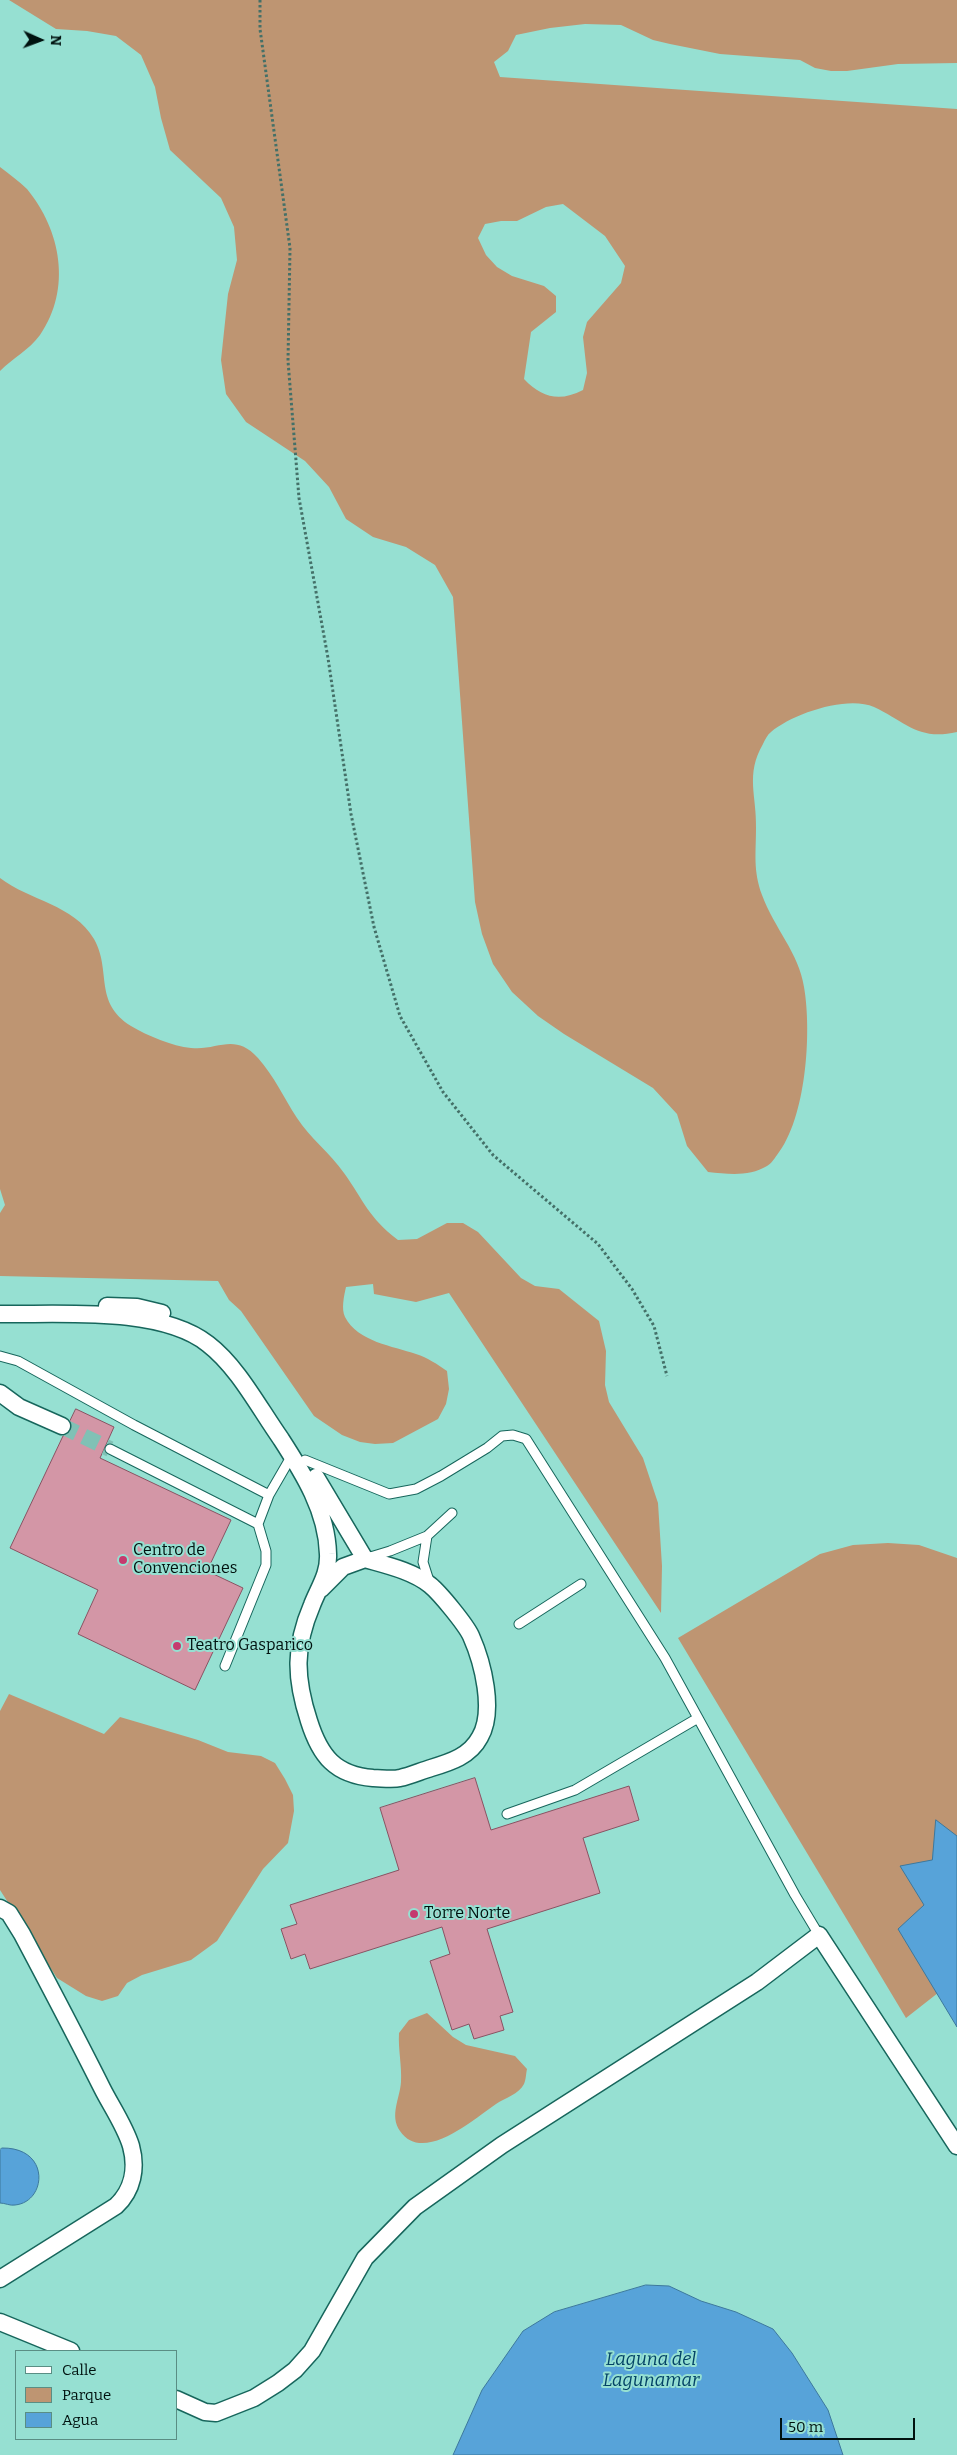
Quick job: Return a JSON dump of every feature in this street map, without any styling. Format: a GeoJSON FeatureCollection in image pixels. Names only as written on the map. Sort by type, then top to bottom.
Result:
{"type":"FeatureCollection","features":[{"type":"Feature","properties":{"kind":"street"},"geometry":{"type":"LineString","coordinates":[[0,1303],[137,1307],[181,1319],[213,1335],[227,1348],[365,1559],[414,1576],[431,1586],[471,1635],[487,1690],[487,1716],[481,1736],[471,1750],[458,1759],[398,1779],[353,1776],[335,1766],[325,1756],[313,1734],[297,1671],[298,1650],[312,1603],[321,1589],[343,1567],[365,1559]]}},
{"type":"Feature","properties":{"kind":"street"},"geometry":{"type":"LineString","coordinates":[[0,1314],[99,1316],[152,1320],[172,1325],[207,1343],[222,1357],[298,1455],[315,1495],[329,1551],[328,1569],[321,1589]]}},
{"type":"Feature","properties":{"kind":"street"},"geometry":{"type":"LineString","coordinates":[[0,1393],[19,1407],[62,1426]]}},
{"type":"Feature","properties":{"kind":"street"},"geometry":{"type":"LineString","coordinates":[[0,1908],[9,1913],[22,1934],[94,2072],[131,2146],[133,2165],[132,2182],[126,2197],[116,2206],[0,2279]]}},
{"type":"Feature","properties":{"kind":"street"},"geometry":{"type":"LineString","coordinates":[[178,2400],[204,2412],[216,2413],[254,2398],[278,2383],[295,2370],[312,2351],[365,2258],[415,2207],[502,2145],[757,1982],[819,1935],[957,2146]]}},
{"type":"Feature","properties":{"kind":"street"},"geometry":{"type":"LineString","coordinates":[[0,2322],[68,2350]]}},
{"type":"Feature","properties":{"kind":"lane"},"geometry":{"type":"LineString","coordinates":[[0,1356],[18,1361],[134,1425],[269,1494]]}},
{"type":"Feature","properties":{"kind":"lane"},"geometry":{"type":"LineString","coordinates":[[225,1666],[266,1565],[266,1551],[258,1524],[269,1494],[298,1455],[389,1494],[416,1488],[441,1476],[487,1448],[502,1436],[513,1435],[526,1440],[665,1658],[794,1895],[819,1935]]}},
{"type":"Feature","properties":{"kind":"lane"},"geometry":{"type":"LineString","coordinates":[[110,1449],[258,1524]]}},
{"type":"Feature","properties":{"kind":"lane"},"geometry":{"type":"LineString","coordinates":[[365,1559],[427,1536],[452,1513]]}},
{"type":"Feature","properties":{"kind":"lane"},"geometry":{"type":"LineString","coordinates":[[427,1536],[423,1562],[431,1586]]}},
{"type":"Feature","properties":{"kind":"lane"},"geometry":{"type":"LineString","coordinates":[[519,1624],[581,1584]]}},
{"type":"Feature","properties":{"kind":"lane"},"geometry":{"type":"LineString","coordinates":[[507,1814],[575,1790],[698,1718]]}},
{"type":"Feature","properties":{"kind":"path"},"geometry":{"type":"LineString","coordinates":[[260,0],[260,29],[290,248],[288,361],[299,498],[328,658],[351,814],[376,936],[400,1016],[443,1092],[493,1155],[598,1244],[632,1289],[654,1326],[667,1376]]}},
{"type":"Feature","properties":{"kind":"green space"},"geometry":{"type":"Polygon","coordinates":[[[9,0],[957,0],[957,63],[898,64],[847,71],[831,71],[815,68],[800,60],[720,54],[670,44],[653,40],[621,25],[585,24],[550,28],[516,35],[508,51],[494,62],[500,77],[957,109],[957,732],[932,734],[922,732],[874,707],[849,703],[820,708],[780,725],[765,739],[758,755],[753,776],[757,878],[767,907],[792,952],[801,975],[804,987],[807,1028],[804,1075],[795,1120],[787,1139],[768,1165],[746,1173],[708,1172],[687,1146],[677,1114],[653,1088],[538,1016],[512,992],[493,964],[482,934],[475,902],[453,597],[435,565],[406,547],[373,537],[346,519],[329,487],[305,461],[246,422],[226,394],[221,360],[228,294],[237,260],[234,227],[221,198],[170,150],[155,87],[141,55],[116,36],[87,31],[56,29],[9,0]],[[563,204],[546,207],[517,221],[485,224],[478,238],[486,255],[497,267],[512,276],[544,286],[556,296],[556,312],[531,332],[524,379],[545,394],[559,397],[575,394],[583,390],[587,373],[583,337],[587,322],[621,283],[625,266],[605,236],[563,204]]]}},
{"type":"Feature","properties":{"kind":"green space"},"geometry":{"type":"Polygon","coordinates":[[[0,167],[27,189],[39,205],[54,241],[59,279],[56,299],[50,317],[40,335],[0,371],[0,167]]]}},
{"type":"Feature","properties":{"kind":"green space"},"geometry":{"type":"Polygon","coordinates":[[[0,878],[12,886],[63,910],[85,927],[94,939],[99,951],[107,996],[112,1007],[119,1017],[131,1026],[160,1040],[184,1047],[201,1048],[226,1044],[241,1046],[258,1058],[302,1125],[344,1173],[373,1216],[398,1240],[417,1239],[447,1223],[463,1223],[478,1232],[521,1278],[535,1286],[559,1289],[599,1321],[606,1351],[605,1385],[609,1402],[643,1458],[658,1503],[662,1566],[661,1613],[449,1293],[416,1302],[374,1294],[373,1284],[346,1287],[343,1302],[344,1314],[358,1332],[377,1342],[424,1357],[447,1371],[449,1389],[446,1404],[438,1419],[393,1443],[375,1444],[360,1442],[342,1435],[314,1416],[241,1311],[229,1300],[218,1281],[0,1276],[0,1213],[5,1205],[0,1189],[0,878]]]}},
{"type":"Feature","properties":{"kind":"green space"},"geometry":{"type":"Polygon","coordinates":[[[888,1543],[919,1545],[957,1558],[957,1987],[943,1989],[906,2018],[678,1638],[820,1554],[853,1545],[888,1543]]]}},
{"type":"Feature","properties":{"kind":"green space"},"geometry":{"type":"Polygon","coordinates":[[[9,1694],[104,1734],[120,1717],[198,1740],[228,1752],[261,1756],[275,1763],[293,1795],[294,1811],[288,1843],[263,1869],[217,1941],[191,1960],[142,1975],[127,1983],[118,1996],[102,2001],[86,1996],[57,1978],[0,1890],[0,1711],[9,1694]]]}},
{"type":"Feature","properties":{"kind":"green space"},"geometry":{"type":"Polygon","coordinates":[[[427,2013],[453,2037],[466,2045],[515,2056],[527,2069],[524,2084],[515,2093],[449,2136],[422,2143],[410,2140],[400,2131],[395,2119],[395,2113],[401,2082],[399,2033],[409,2020],[427,2013]]]}},
{"type":"Feature","properties":{"kind":"water"},"geometry":{"type":"Polygon","coordinates":[[[936,1820],[957,1836],[957,2027],[898,1929],[924,1905],[900,1866],[932,1860],[936,1820]]]}},
{"type":"Feature","properties":{"kind":"water"},"geometry":{"type":"Polygon","coordinates":[[[2,2148],[18,2150],[29,2156],[36,2165],[39,2175],[38,2185],[33,2195],[26,2202],[13,2205],[0,2203],[0,2150],[2,2148]]]}},
{"type":"Feature","properties":{"kind":"water","name":"Laguna del Lagunamar"},"geometry":{"type":"Polygon","coordinates":[[[646,2285],[669,2286],[701,2301],[736,2312],[773,2329],[792,2353],[828,2410],[843,2455],[453,2455],[482,2390],[523,2331],[554,2312],[646,2285]]]}},
{"type":"Feature","properties":{"kind":"building","name":"Centro de Convenciones"},"geometry":{"type":"Polygon","coordinates":[[[76,1409],[114,1427],[100,1458],[231,1520],[207,1571],[243,1588],[195,1690],[78,1634],[98,1590],[10,1548],[63,1436],[71,1430],[70,1421],[76,1409]]]}},
{"type":"Feature","properties":{"kind":"building","name":"Torre Norte"},"geometry":{"type":"Polygon","coordinates":[[[475,1778],[491,1830],[629,1786],[639,1820],[583,1838],[600,1893],[487,1929],[513,2012],[500,2016],[504,2030],[474,2039],[469,2024],[452,2030],[430,1961],[450,1954],[442,1927],[310,1969],[305,1954],[291,1959],[281,1929],[297,1924],[290,1905],[399,1870],[380,1808],[475,1778]]]}},
{"type":"Feature","properties":{"kind":"tunnel"},"geometry":{"type":"LineString","coordinates":[[62,1426],[110,1449]]}},
{"type":"Feature","properties":{"kind":"place","name":"Centro de Convenciones"},"geometry":{"type":"Point","coordinates":[123,1560]}},
{"type":"Feature","properties":{"kind":"place","name":"Teatro Gasparico"},"geometry":{"type":"Point","coordinates":[177,1646]}},
{"type":"Feature","properties":{"kind":"place","name":"Torre Norte"},"geometry":{"type":"Point","coordinates":[414,1914]}}]}
